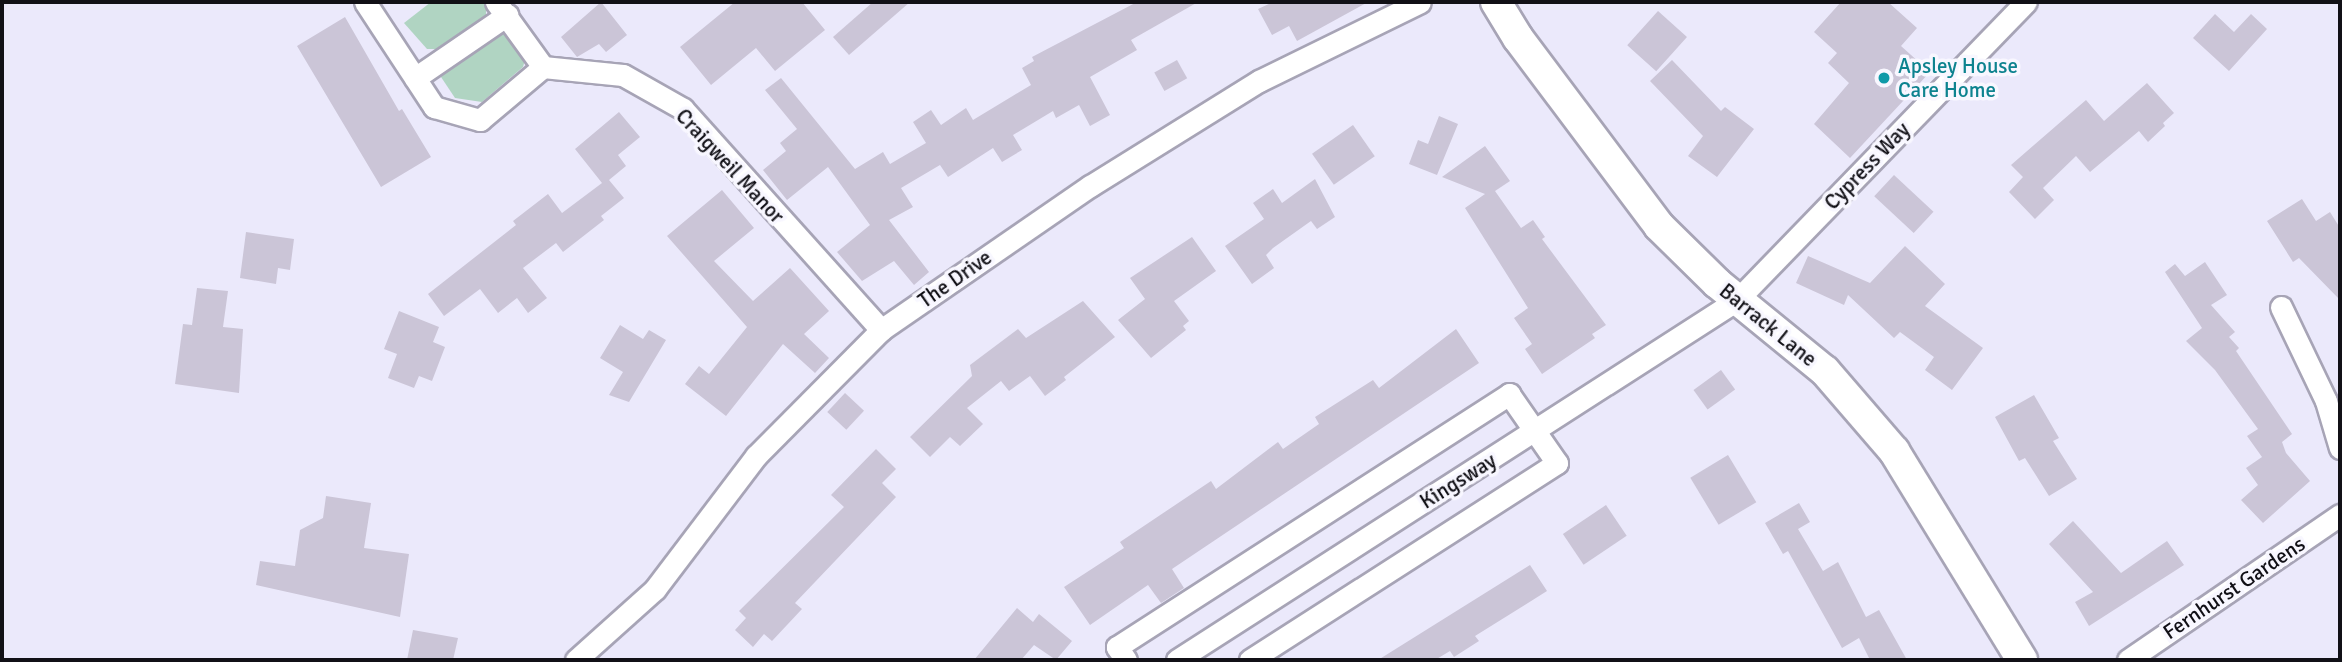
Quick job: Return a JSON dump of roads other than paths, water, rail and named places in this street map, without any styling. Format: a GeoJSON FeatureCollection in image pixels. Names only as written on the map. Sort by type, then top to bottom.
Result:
{"type":"FeatureCollection","features":[{"type":"Feature","properties":{"kind":"street"},"geometry":{"type":"LineString","coordinates":[[365,2],[434,107],[480,120],[543,67],[501,8],[415,78]]}},
{"type":"Feature","properties":{"kind":"street","name":"The Drive"},"geometry":{"type":"LineString","coordinates":[[576,660],[655,589],[756,456],[881,330],[1090,186],[1259,81],[1420,2]]}},
{"type":"Feature","properties":{"kind":"street","name":"Barrack Lane"},"geometry":{"type":"LineString","coordinates":[[1496,2],[1518,38],[1659,226],[1737,300],[1825,372],[1894,451],[2022,660]]}},
{"type":"Feature","properties":{"kind":"street","name":"Cypress Way"},"geometry":{"type":"LineString","coordinates":[[1737,300],[2026,2]]}},
{"type":"Feature","properties":{"kind":"street","name":"Craigweil Manor"},"geometry":{"type":"LineString","coordinates":[[543,67],[624,75],[683,109],[881,330]]}},
{"type":"Feature","properties":{"kind":"street","name":"Kingsway"},"geometry":{"type":"LineString","coordinates":[[1177,660],[1737,300]]}},
{"type":"Feature","properties":{"kind":"street"},"geometry":{"type":"LineString","coordinates":[[2281,307],[2326,401],[2340,448]]}},
{"type":"Feature","properties":{"kind":"street"},"geometry":{"type":"LineString","coordinates":[[1126,660],[1117,647],[1509,394],[1557,463],[1250,660]]}},
{"type":"Feature","properties":{"kind":"street","name":"Fernhurst Gardens"},"geometry":{"type":"LineString","coordinates":[[2128,660],[2340,515]]}},
{"type":"Feature","properties":{"kind":"place","name":"Apsley House Care Home"},"geometry":{"type":"Point","coordinates":[1884,78]}}]}
